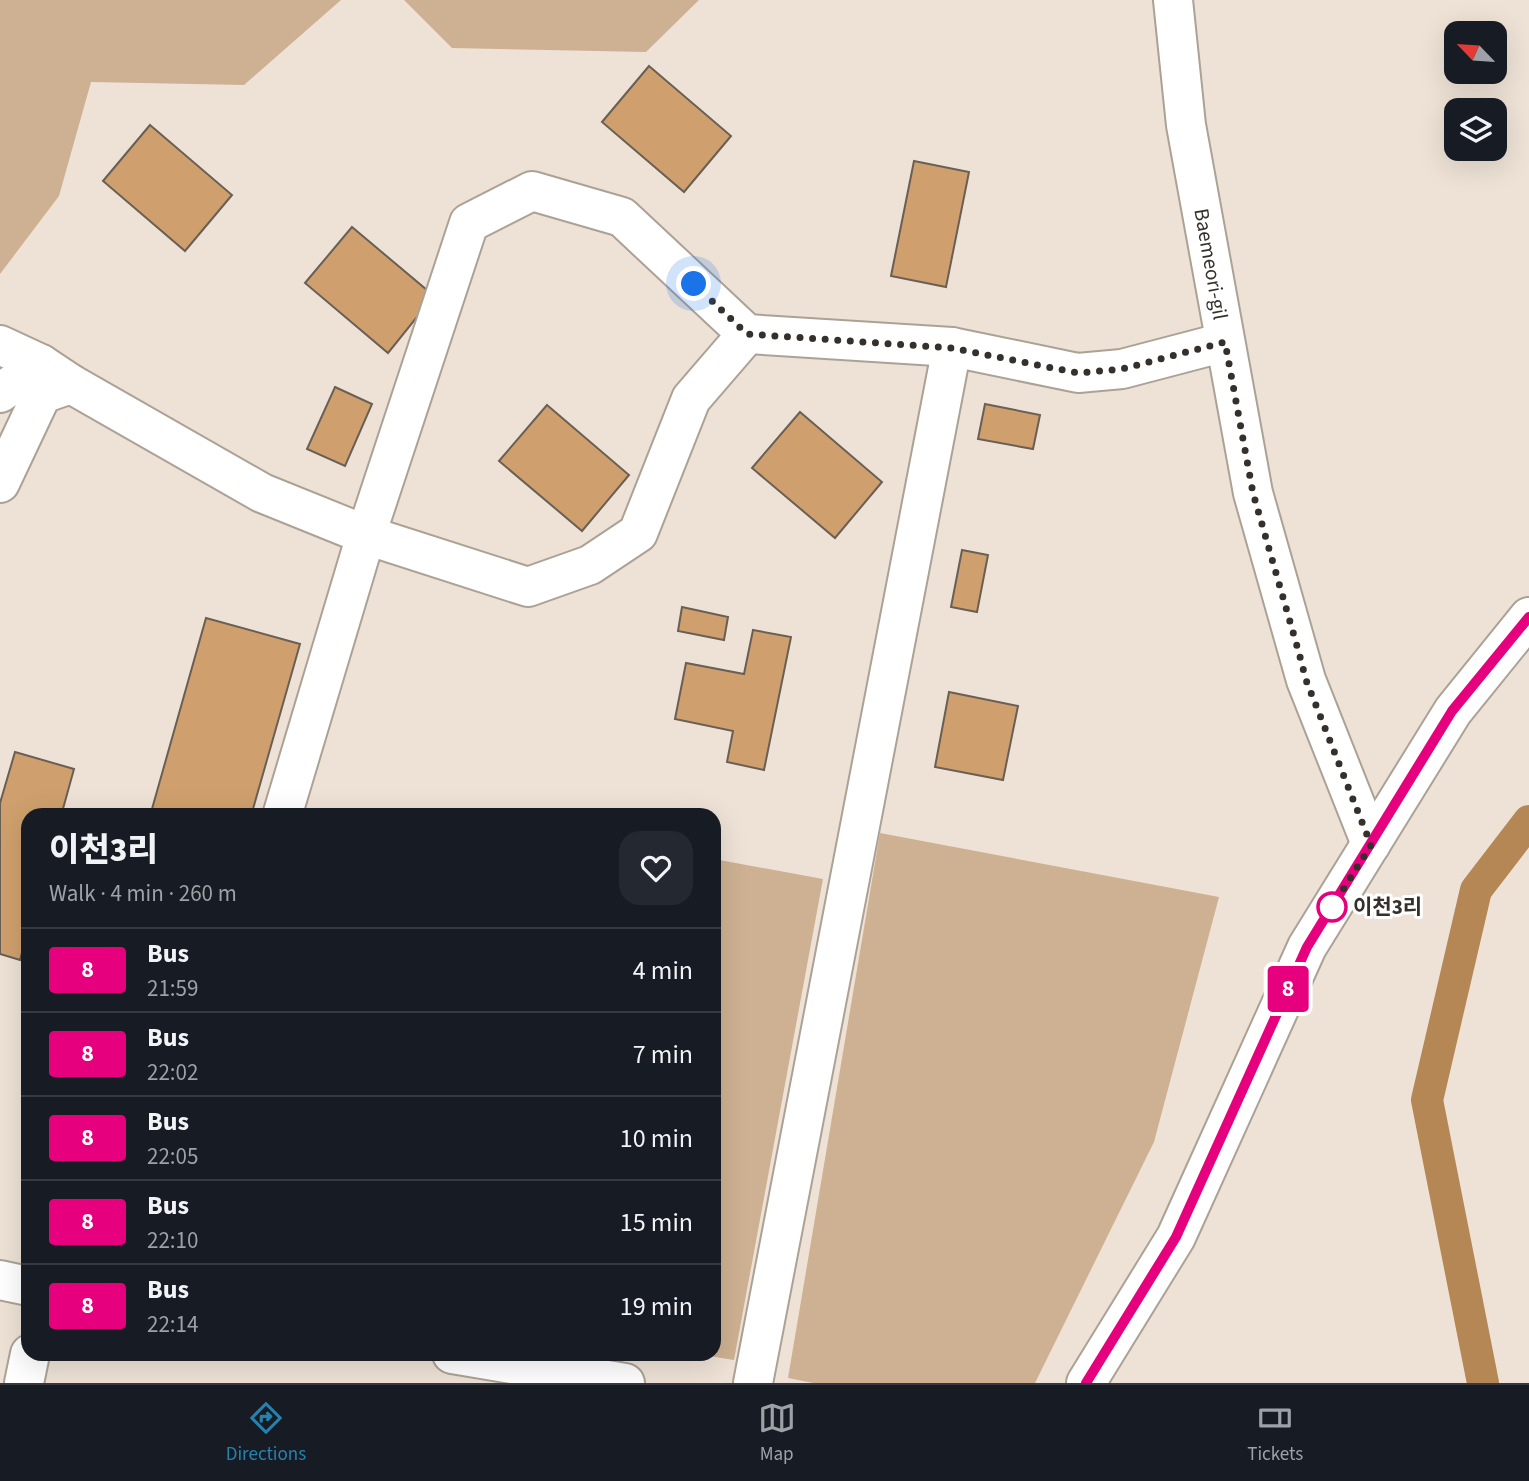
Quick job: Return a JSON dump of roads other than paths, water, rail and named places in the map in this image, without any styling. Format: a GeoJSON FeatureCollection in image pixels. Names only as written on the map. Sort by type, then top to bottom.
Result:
{"type":"FeatureCollection","features":[{"type":"Feature","properties":{"kind":"street","name":"Baemeori-gil"},"geometry":{"type":"LineString","coordinates":[[1172,0],[1186,125],[1253,493],[1306,680],[1371,845]]}},
{"type":"Feature","properties":{"kind":"street"},"geometry":{"type":"LineString","coordinates":[[284,808],[366,535],[469,223],[532,191],[622,217],[747,334],[952,348],[1078,373],[1122,369],[1225,342]]}},
{"type":"Feature","properties":{"kind":"street"},"geometry":{"type":"LineString","coordinates":[[0,345],[56,374],[262,493],[366,535],[528,587],[590,565],[638,533],[691,399],[747,334]]}},
{"type":"Feature","properties":{"kind":"street"},"geometry":{"type":"LineString","coordinates":[[753,1383],[952,348]]}},
{"type":"Feature","properties":{"kind":"street"},"geometry":{"type":"LineString","coordinates":[[0,393],[56,374]]}},
{"type":"Feature","properties":{"kind":"street"},"geometry":{"type":"LineString","coordinates":[[0,483],[42,394],[56,374]]}},
{"type":"Feature","properties":{"kind":"street"},"geometry":{"type":"LineString","coordinates":[[1086,1383],[1176,1237],[1307,947],[1452,711],[1529,617]]}},
{"type":"Feature","properties":{"kind":"street"},"geometry":{"type":"LineString","coordinates":[[0,1280],[21,1284]]}},
{"type":"Feature","properties":{"kind":"street"},"geometry":{"type":"LineString","coordinates":[[24,1383],[29,1361]]}},
{"type":"Feature","properties":{"kind":"street"},"geometry":{"type":"LineString","coordinates":[[484,1361],[556,1377],[625,1383]]}},
{"type":"Feature","properties":{"kind":"waterway"},"geometry":{"type":"LineString","coordinates":[[1483,1383],[1427,1100],[1476,890],[1529,821]]}},
{"type":"Feature","properties":{"kind":"place","name":"이천3리"},"geometry":{"type":"Point","coordinates":[1332,907]}}]}
